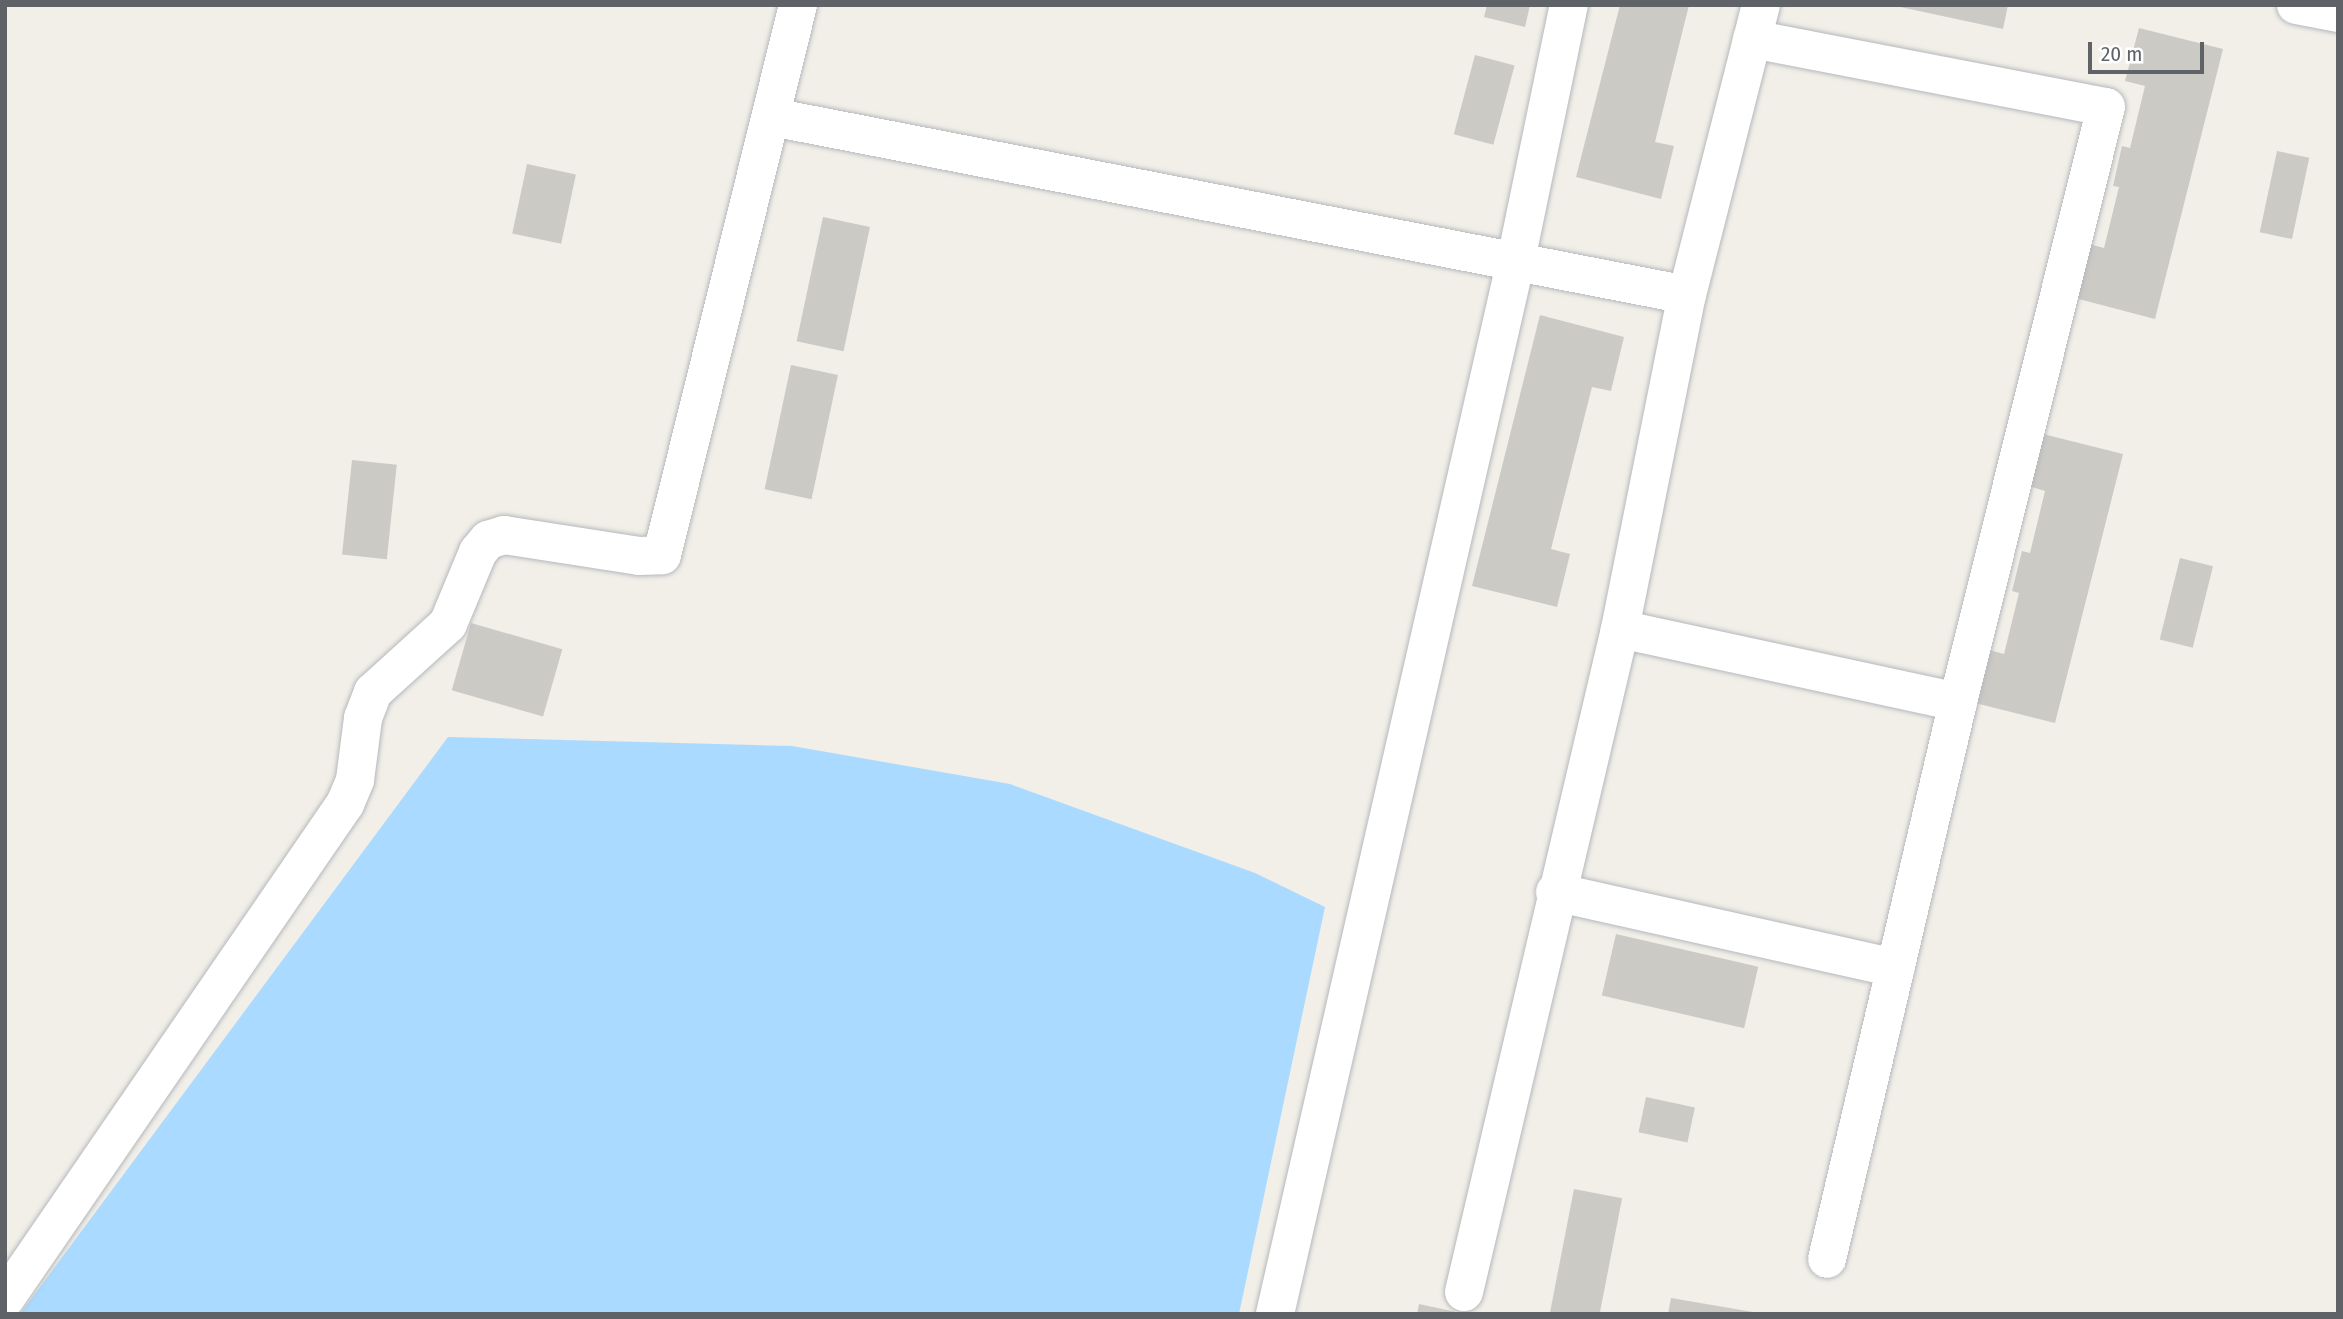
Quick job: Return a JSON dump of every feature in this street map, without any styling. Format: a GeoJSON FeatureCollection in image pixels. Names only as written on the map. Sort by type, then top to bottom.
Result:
{"type":"FeatureCollection","features":[{"type":"Feature","properties":{"kind":"lane"},"geometry":{"type":"LineString","coordinates":[[5,1299],[345,804],[355,780],[363,718],[373,692],[448,624],[478,552],[488,540],[504,535],[639,556],[662,555],[798,5]]}},
{"type":"Feature","properties":{"kind":"lane"},"geometry":{"type":"LineString","coordinates":[[1275,1314],[1516,260],[1569,5]]}},
{"type":"Feature","properties":{"kind":"lane"},"geometry":{"type":"LineString","coordinates":[[2296,5],[2338,13]]}},
{"type":"Feature","properties":{"kind":"lane"},"geometry":{"type":"LineString","coordinates":[[1464,1292],[1555,892],[1620,629],[1687,295],[1757,22],[2106,107],[1958,702],[1827,1259]]}},
{"type":"Feature","properties":{"kind":"lane"},"geometry":{"type":"LineString","coordinates":[[772,117],[1687,295]]}},
{"type":"Feature","properties":{"kind":"lane"},"geometry":{"type":"LineString","coordinates":[[1620,629],[1958,702]]}},
{"type":"Feature","properties":{"kind":"lane"},"geometry":{"type":"LineString","coordinates":[[1555,892],[1896,968]]}},
{"type":"Feature","properties":{"kind":"water"},"geometry":{"type":"Polygon","coordinates":[[[448,737],[792,746],[1010,784],[1255,873],[1325,907],[1239,1314],[20,1314],[448,737]]]}},
{"type":"Feature","properties":{"kind":"building"},"geometry":{"type":"Polygon","coordinates":[[[1487,5],[1530,5],[1525,27],[1484,17],[1487,5]]]}},
{"type":"Feature","properties":{"kind":"building"},"geometry":{"type":"Polygon","coordinates":[[[1620,5],[1689,5],[1655,142],[1674,146],[1661,199],[1576,177],[1620,5]]]}},
{"type":"Feature","properties":{"kind":"building"},"geometry":{"type":"Polygon","coordinates":[[[1891,5],[2008,5],[2003,29],[1891,5]]]}},
{"type":"Feature","properties":{"kind":"building"},"geometry":{"type":"Polygon","coordinates":[[[2139,28],[2223,49],[2155,319],[2071,297],[2085,243],[2104,248],[2119,187],[2113,186],[2122,146],[2130,148],[2145,86],[2125,81],[2139,28]]]}},
{"type":"Feature","properties":{"kind":"building"},"geometry":{"type":"Polygon","coordinates":[[[1475,55],[1515,66],[1493,145],[1454,134],[1475,55]]]}},
{"type":"Feature","properties":{"kind":"building"},"geometry":{"type":"Polygon","coordinates":[[[2277,151],[2309,158],[2292,239],[2260,232],[2277,151]]]}},
{"type":"Feature","properties":{"kind":"building"},"geometry":{"type":"Polygon","coordinates":[[[527,164],[576,174],[561,244],[512,233],[527,164]]]}},
{"type":"Feature","properties":{"kind":"building"},"geometry":{"type":"Polygon","coordinates":[[[823,217],[870,227],[844,351],[797,341],[823,217]]]}},
{"type":"Feature","properties":{"kind":"building"},"geometry":{"type":"Polygon","coordinates":[[[1540,315],[1624,337],[1611,391],[1592,387],[1551,549],[1570,554],[1557,607],[1472,586],[1540,315]]]}},
{"type":"Feature","properties":{"kind":"building"},"geometry":{"type":"Polygon","coordinates":[[[791,365],[838,375],[812,499],[765,489],[791,365]]]}},
{"type":"Feature","properties":{"kind":"building"},"geometry":{"type":"Polygon","coordinates":[[[2039,433],[2123,454],[2055,723],[1971,702],[1985,649],[2004,654],[2019,593],[2012,591],[2022,551],[2030,553],[2045,491],[2025,485],[2039,433]]]}},
{"type":"Feature","properties":{"kind":"building"},"geometry":{"type":"Polygon","coordinates":[[[352,460],[397,465],[387,559],[342,554],[352,460]]]}},
{"type":"Feature","properties":{"kind":"building"},"geometry":{"type":"Polygon","coordinates":[[[2180,558],[2213,566],[2193,648],[2160,640],[2180,558]]]}},
{"type":"Feature","properties":{"kind":"building"},"geometry":{"type":"Polygon","coordinates":[[[471,623],[562,649],[543,716],[452,690],[471,623]]]}},
{"type":"Feature","properties":{"kind":"building"},"geometry":{"type":"Polygon","coordinates":[[[1616,934],[1758,967],[1744,1028],[1602,995],[1616,934]]]}},
{"type":"Feature","properties":{"kind":"building"},"geometry":{"type":"Polygon","coordinates":[[[1646,1097],[1695,1107],[1687,1143],[1639,1132],[1646,1097]]]}},
{"type":"Feature","properties":{"kind":"building"},"geometry":{"type":"Polygon","coordinates":[[[1574,1189],[1622,1198],[1600,1314],[1550,1314],[1574,1189]]]}},
{"type":"Feature","properties":{"kind":"building"},"geometry":{"type":"Polygon","coordinates":[[[1671,1298],[1753,1312],[1753,1314],[1668,1314],[1671,1298]]]}},
{"type":"Feature","properties":{"kind":"building"},"geometry":{"type":"Polygon","coordinates":[[[1419,1304],[1461,1313],[1461,1314],[1417,1314],[1419,1304]]]}}]}
